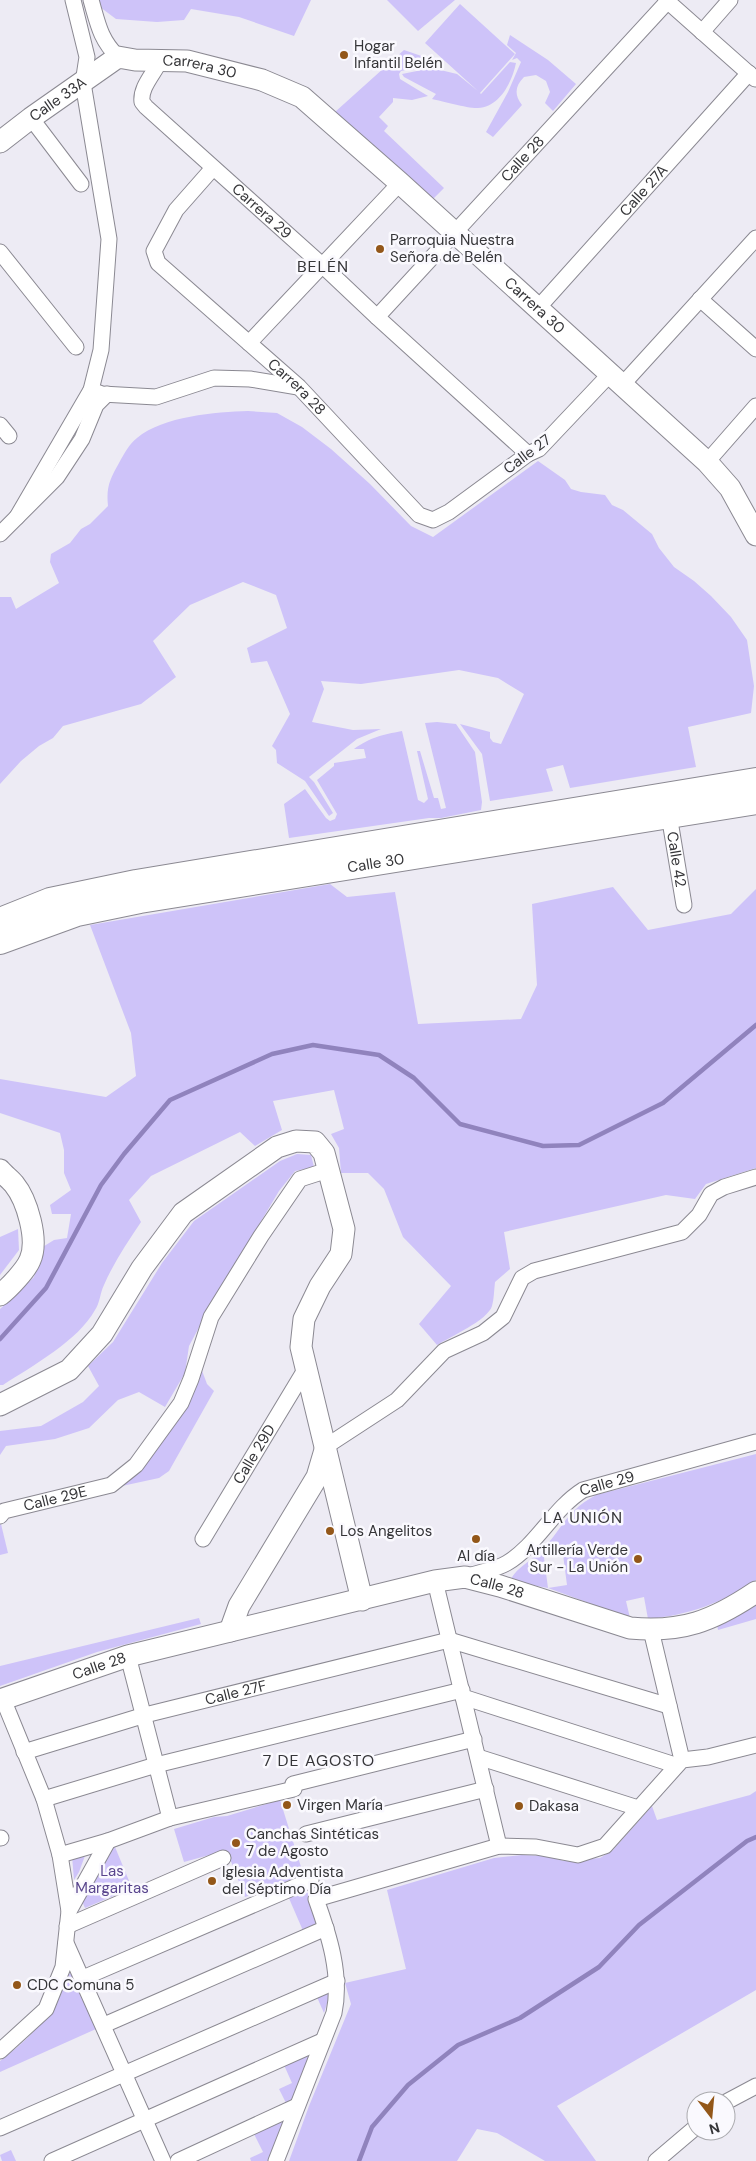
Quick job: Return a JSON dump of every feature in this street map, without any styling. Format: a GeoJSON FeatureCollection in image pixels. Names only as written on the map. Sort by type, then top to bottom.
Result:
{"type":"FeatureCollection","features":[{"type":"Feature","properties":{"kind":"main road","name":"Calle 30"},"geometry":{"type":"LineString","coordinates":[[0,920],[50,900],[136,882],[756,780]]}},
{"type":"Feature","properties":{"kind":"main road","name":"Calle 30"},"geometry":{"type":"LineString","coordinates":[[0,942],[78,914],[140,901],[756,802]]}},
{"type":"Feature","properties":{"kind":"street"},"geometry":{"type":"LineString","coordinates":[[17,517],[91,390],[101,350],[109,239],[82,83],[87,57],[73,0]]}},
{"type":"Feature","properties":{"kind":"street"},"geometry":{"type":"LineString","coordinates":[[91,0],[101,37],[118,57]]}},
{"type":"Feature","properties":{"kind":"street"},"geometry":{"type":"LineString","coordinates":[[702,32],[730,0]]}},
{"type":"Feature","properties":{"kind":"street"},"geometry":{"type":"LineString","coordinates":[[667,1],[752,77]]}},
{"type":"Feature","properties":{"kind":"street","name":"Calle 28"},"geometry":{"type":"LineString","coordinates":[[377,317],[456,234],[667,1]]}},
{"type":"Feature","properties":{"kind":"street","name":"Calle 33A"},"geometry":{"type":"LineString","coordinates":[[0,142],[118,57]]}},
{"type":"Feature","properties":{"kind":"street","name":"Carrera 30"},"geometry":{"type":"LineString","coordinates":[[118,57],[135,60],[187,61],[262,80],[302,97],[400,183],[707,462],[730,488],[756,535]]}},
{"type":"Feature","properties":{"kind":"street","name":"Carrera 29"},"geometry":{"type":"LineString","coordinates":[[161,60],[155,73],[142,90],[142,102],[528,454]]}},
{"type":"Feature","properties":{"kind":"street","name":"Calle 27A"},"geometry":{"type":"LineString","coordinates":[[538,308],[752,77]]}},
{"type":"Feature","properties":{"kind":"street"},"geometry":{"type":"LineString","coordinates":[[31,118],[81,184]]}},
{"type":"Feature","properties":{"kind":"street","name":"Carrera 28"},"geometry":{"type":"LineString","coordinates":[[213,168],[176,210],[154,251],[155,259],[165,270],[299,387],[420,515],[433,520]]}},
{"type":"Feature","properties":{"kind":"street"},"geometry":{"type":"LineString","coordinates":[[249,343],[400,183]]}},
{"type":"Feature","properties":{"kind":"street","name":"Calle 27"},"geometry":{"type":"LineString","coordinates":[[433,520],[449,512],[528,454],[539,449],[616,380],[700,299],[756,238]]}},
{"type":"Feature","properties":{"kind":"street"},"geometry":{"type":"LineString","coordinates":[[0,252],[76,347]]}},
{"type":"Feature","properties":{"kind":"street"},"geometry":{"type":"LineString","coordinates":[[700,299],[756,350]]}},
{"type":"Feature","properties":{"kind":"street"},"geometry":{"type":"LineString","coordinates":[[91,390],[107,394],[156,397],[214,378],[250,378],[299,387]]}},
{"type":"Feature","properties":{"kind":"street"},"geometry":{"type":"LineString","coordinates":[[0,534],[57,477],[82,439],[96,405],[107,394]]}},
{"type":"Feature","properties":{"kind":"street"},"geometry":{"type":"LineString","coordinates":[[707,462],[756,406]]}},
{"type":"Feature","properties":{"kind":"street","name":"Calle 42"},"geometry":{"type":"LineString","coordinates":[[669,815],[684,905]]}},
{"type":"Feature","properties":{"kind":"street"},"geometry":{"type":"LineString","coordinates":[[0,1405],[69,1370],[102,1334],[142,1268],[183,1213],[277,1147],[296,1141],[315,1142],[324,1153],[344,1229],[341,1254],[320,1286],[304,1319],[301,1347],[305,1370],[326,1448],[362,1600]]}},
{"type":"Feature","properties":{"kind":"street"},"geometry":{"type":"LineString","coordinates":[[0,1170],[14,1185],[27,1210],[33,1238],[30,1260],[7,1290],[0,1295]]}},
{"type":"Feature","properties":{"kind":"street","name":"Calle 29E"},"geometry":{"type":"LineString","coordinates":[[0,1516],[4,1511],[111,1484],[136,1465],[181,1403],[192,1379],[211,1318],[272,1219],[300,1179],[328,1170]]}},
{"type":"Feature","properties":{"kind":"street"},"geometry":{"type":"LineString","coordinates":[[230,1631],[239,1606],[317,1477],[326,1448],[397,1400],[444,1351],[483,1332],[503,1317],[522,1278],[534,1271],[682,1232],[699,1215],[711,1194],[724,1187],[756,1177]]}},
{"type":"Feature","properties":{"kind":"street","name":"Calle 29D"},"geometry":{"type":"LineString","coordinates":[[203,1538],[305,1370]]}},
{"type":"Feature","properties":{"kind":"street","name":"Calle 29"},"geometry":{"type":"LineString","coordinates":[[506,1564],[519,1554],[568,1499],[583,1490],[756,1442]]}},
{"type":"Feature","properties":{"kind":"street"},"geometry":{"type":"LineString","coordinates":[[465,1577],[506,1564]]}},
{"type":"Feature","properties":{"kind":"street"},"geometry":{"type":"LineString","coordinates":[[500,1586],[506,1564]]}},
{"type":"Feature","properties":{"kind":"street","name":"Calle 28"},"geometry":{"type":"LineString","coordinates":[[2,1700],[128,1656],[434,1581],[465,1577],[500,1586],[630,1628],[651,1630],[676,1628],[700,1622],[729,1610],[756,1592]]}},
{"type":"Feature","properties":{"kind":"street"},"geometry":{"type":"LineString","coordinates":[[434,1581],[474,1739],[498,1846]]}},
{"type":"Feature","properties":{"kind":"street"},"geometry":{"type":"LineString","coordinates":[[651,1630],[669,1706],[679,1762]]}},
{"type":"Feature","properties":{"kind":"street"},"geometry":{"type":"LineString","coordinates":[[449,1640],[669,1706]]}},
{"type":"Feature","properties":{"kind":"street","name":"Calle 27F"},"geometry":{"type":"LineString","coordinates":[[24,1752],[144,1715],[449,1640]]}},
{"type":"Feature","properties":{"kind":"street"},"geometry":{"type":"LineString","coordinates":[[128,1656],[170,1818]]}},
{"type":"Feature","properties":{"kind":"street"},"geometry":{"type":"LineString","coordinates":[[44,1799],[156,1765],[462,1694],[679,1762],[756,1745]]}},
{"type":"Feature","properties":{"kind":"street"},"geometry":{"type":"LineString","coordinates":[[0,2051],[46,2009],[63,1967],[68,1919],[60,1854],[44,1799],[2,1700]]}},
{"type":"Feature","properties":{"kind":"street"},"geometry":{"type":"LineString","coordinates":[[60,1854],[108,1841],[170,1818],[474,1739]]}},
{"type":"Feature","properties":{"kind":"street"},"geometry":{"type":"LineString","coordinates":[[478,1757],[638,1808]]}},
{"type":"Feature","properties":{"kind":"street"},"geometry":{"type":"LineString","coordinates":[[276,2161],[334,2013],[337,1997],[337,1981],[326,1928],[316,1899],[498,1846],[536,1847],[578,1856],[605,1846],[679,1762]]}},
{"type":"Feature","properties":{"kind":"street"},"geometry":{"type":"LineString","coordinates":[[306,1834],[486,1789]]}},
{"type":"Feature","properties":{"kind":"street"},"geometry":{"type":"LineString","coordinates":[[68,1919],[108,1841]]}},
{"type":"Feature","properties":{"kind":"street"},"geometry":{"type":"LineString","coordinates":[[68,1919],[223,1858]]}},
{"type":"Feature","properties":{"kind":"street"},"geometry":{"type":"LineString","coordinates":[[83,1978],[311,1880]]}},
{"type":"Feature","properties":{"kind":"street"},"geometry":{"type":"LineString","coordinates":[[104,2025],[326,1928]]}},
{"type":"Feature","properties":{"kind":"street"},"geometry":{"type":"LineString","coordinates":[[66,1943],[163,2161]]}},
{"type":"Feature","properties":{"kind":"street"},"geometry":{"type":"LineString","coordinates":[[0,2128],[337,1981]]}},
{"type":"Feature","properties":{"kind":"street"},"geometry":{"type":"LineString","coordinates":[[52,2161],[322,2041]]}},
{"type":"Feature","properties":{"kind":"street"},"geometry":{"type":"LineString","coordinates":[[736,2097],[756,2086]]}},
{"type":"Feature","properties":{"kind":"street"},"geometry":{"type":"LineString","coordinates":[[178,2161],[297,2106]]}},
{"type":"Feature","properties":{"kind":"street"},"geometry":{"type":"LineString","coordinates":[[656,2161],[686,2135]]}},
{"type":"Feature","properties":{"kind":"green space"},"geometry":{"type":"Polygon","coordinates":[[[96,0],[311,0],[294,36],[239,17],[191,9],[184,20],[157,22],[116,19],[96,4],[96,0]]]}},
{"type":"Feature","properties":{"kind":"green space"},"geometry":{"type":"Polygon","coordinates":[[[387,0],[455,0],[418,31],[387,0]]]}},
{"type":"Feature","properties":{"kind":"green space"},"geometry":{"type":"Polygon","coordinates":[[[460,4],[515,54],[480,93],[510,62],[516,63],[504,92],[486,107],[469,107],[432,99],[436,94],[404,77],[402,74],[432,68],[457,74],[478,91],[425,43],[460,4]]]}},
{"type":"Feature","properties":{"kind":"green space"},"geometry":{"type":"Polygon","coordinates":[[[510,35],[548,60],[576,84],[553,111],[545,103],[550,92],[546,81],[536,75],[524,77],[517,87],[518,98],[522,105],[493,137],[486,132],[508,92],[521,62],[517,58],[512,60],[516,53],[507,45],[510,35]]]}},
{"type":"Feature","properties":{"kind":"green space"},"geometry":{"type":"Polygon","coordinates":[[[404,50],[436,61],[434,64],[401,71],[399,74],[400,79],[428,96],[412,100],[393,98],[393,102],[379,117],[388,126],[384,131],[444,188],[432,200],[335,112],[404,50]]]}},
{"type":"Feature","properties":{"kind":"green space"},"geometry":{"type":"Polygon","coordinates":[[[248,411],[277,413],[302,427],[331,449],[370,484],[411,526],[433,537],[538,461],[565,480],[571,489],[605,495],[612,505],[623,510],[652,534],[659,548],[674,567],[711,596],[731,617],[747,640],[754,686],[751,713],[688,727],[696,767],[570,788],[563,765],[546,769],[553,791],[490,801],[482,754],[460,724],[490,732],[490,738],[493,742],[501,744],[524,694],[498,678],[459,670],[361,684],[321,681],[324,689],[312,722],[353,730],[381,729],[357,739],[309,777],[333,813],[329,816],[305,781],[277,763],[276,750],[272,746],[290,714],[267,661],[251,663],[247,648],[287,628],[276,595],[243,582],[190,605],[153,641],[176,677],[141,704],[63,726],[53,738],[39,746],[21,761],[0,784],[0,597],[11,597],[16,609],[59,583],[50,562],[51,554],[70,543],[81,529],[90,524],[108,506],[108,488],[111,479],[127,449],[137,438],[148,431],[175,420],[206,414],[248,411]]]}},
{"type":"Feature","properties":{"kind":"green space"},"geometry":{"type":"Polygon","coordinates":[[[425,723],[456,724],[475,752],[482,802],[481,810],[441,818],[429,818],[289,838],[284,804],[305,789],[326,818],[330,821],[335,819],[337,814],[317,780],[334,766],[334,763],[366,758],[364,749],[354,749],[360,745],[377,737],[402,731],[418,800],[424,803],[428,799],[417,751],[420,751],[434,798],[438,798],[441,809],[446,808],[425,723]]]}},
{"type":"Feature","properties":{"kind":"green space"},"geometry":{"type":"Polygon","coordinates":[[[330,884],[347,897],[395,892],[418,1024],[521,1019],[537,985],[532,904],[613,887],[648,930],[731,914],[756,889],[756,1168],[706,1184],[695,1199],[666,1195],[504,1232],[510,1269],[495,1282],[492,1306],[484,1317],[437,1345],[419,1324],[451,1286],[403,1237],[384,1189],[368,1173],[341,1173],[339,1148],[331,1134],[344,1129],[334,1090],[273,1101],[282,1130],[255,1146],[240,1132],[151,1176],[129,1200],[141,1222],[112,1268],[97,1307],[87,1321],[78,1332],[54,1352],[3,1385],[0,1385],[0,1309],[34,1277],[41,1248],[54,1240],[67,1238],[71,1214],[52,1214],[50,1205],[71,1190],[64,1173],[64,1150],[60,1133],[0,1113],[0,1079],[106,1097],[136,1076],[131,1033],[90,925],[330,884]]]}},
{"type":"Feature","properties":{"kind":"green space"},"geometry":{"type":"Polygon","coordinates":[[[297,1154],[311,1155],[314,1167],[295,1171],[279,1191],[189,1346],[185,1373],[165,1407],[139,1392],[118,1400],[89,1428],[55,1439],[6,1446],[0,1455],[0,1431],[41,1426],[83,1402],[99,1386],[88,1366],[113,1342],[162,1263],[194,1221],[280,1161],[297,1154]]]}},
{"type":"Feature","properties":{"kind":"green space"},"geometry":{"type":"Polygon","coordinates":[[[18,1229],[19,1250],[0,1275],[0,1237],[18,1229]]]}},
{"type":"Feature","properties":{"kind":"green space"},"geometry":{"type":"Polygon","coordinates":[[[198,1360],[207,1384],[214,1391],[169,1471],[159,1478],[122,1486],[135,1476],[144,1464],[198,1360]]]}},
{"type":"Feature","properties":{"kind":"green space"},"geometry":{"type":"Polygon","coordinates":[[[756,1454],[756,1580],[731,1595],[705,1607],[648,1619],[644,1597],[626,1601],[630,1618],[548,1588],[515,1582],[511,1579],[517,1571],[542,1550],[578,1507],[596,1495],[756,1454]],[[562,1547],[543,1550],[548,1588],[567,1585],[562,1547]]]}},
{"type":"Feature","properties":{"kind":"green space"},"geometry":{"type":"Polygon","coordinates":[[[0,1525],[8,1553],[0,1555],[0,1525]]]}},
{"type":"Feature","properties":{"kind":"green space"},"geometry":{"type":"Polygon","coordinates":[[[756,1603],[756,1619],[718,1630],[717,1625],[756,1603]]]}},
{"type":"Feature","properties":{"kind":"green space"},"geometry":{"type":"Polygon","coordinates":[[[199,1618],[201,1624],[97,1652],[0,1686],[0,1666],[199,1618]]]}},
{"type":"Feature","properties":{"kind":"green space"},"geometry":{"type":"Polygon","coordinates":[[[756,1791],[756,1990],[557,2106],[596,2161],[545,2161],[497,2133],[477,2129],[457,2161],[289,2161],[309,2106],[351,2004],[345,1983],[406,1969],[387,1890],[494,1858],[522,1855],[545,1856],[564,1861],[600,1858],[613,1850],[652,1806],[657,1820],[750,1795],[756,1791]]]}},
{"type":"Feature","properties":{"kind":"green space","name":"Canchas Sintéticas 7 de Agosto"},"geometry":{"type":"Polygon","coordinates":[[[280,1800],[302,1870],[299,1877],[245,1897],[230,1859],[224,1851],[184,1862],[174,1829],[280,1800]]]}},
{"type":"Feature","properties":{"kind":"green space","name":"Las Margaritas"},"geometry":{"type":"Polygon","coordinates":[[[115,1847],[132,1888],[85,1908],[82,1901],[110,1849],[115,1847]]]}},
{"type":"Feature","properties":{"kind":"green space"},"geometry":{"type":"Polygon","coordinates":[[[86,1853],[79,1872],[74,1880],[72,1856],[86,1853]]]}},
{"type":"Feature","properties":{"kind":"green space"},"geometry":{"type":"Polygon","coordinates":[[[300,1892],[308,1893],[315,1921],[315,1928],[304,1933],[288,1896],[300,1892]]]}},
{"type":"Feature","properties":{"kind":"green space"},"geometry":{"type":"Polygon","coordinates":[[[72,1973],[96,2029],[0,2072],[0,2061],[32,2034],[50,2012],[57,2001],[66,1975],[72,1973]]]}},
{"type":"Feature","properties":{"kind":"green space"},"geometry":{"type":"Polygon","coordinates":[[[328,1990],[330,1994],[324,2013],[316,1995],[328,1990]]]}},
{"type":"Feature","properties":{"kind":"green space"},"geometry":{"type":"Polygon","coordinates":[[[305,2054],[309,2057],[291,2105],[288,2107],[279,2089],[292,2083],[284,2065],[305,2054]]]}},
{"type":"Feature","properties":{"kind":"green space"},"geometry":{"type":"Polygon","coordinates":[[[282,2119],[285,2122],[270,2161],[251,2161],[250,2158],[263,2152],[253,2132],[282,2119]]]}},
{"type":"Feature","properties":{"kind":"green space"},"geometry":{"type":"Polygon","coordinates":[[[11,2150],[16,2161],[2,2161],[0,2155],[11,2150]]]}},
{"type":"Feature","properties":{"kind":"waterway"},"geometry":{"type":"LineString","coordinates":[[0,1339],[46,1288],[101,1185],[124,1154],[170,1100],[272,1054],[313,1045],[379,1055],[414,1078],[460,1124],[543,1146],[579,1145],[663,1103],[756,1025]]}},
{"type":"Feature","properties":{"kind":"waterway"},"geometry":{"type":"LineString","coordinates":[[359,2161],[372,2127],[408,2085],[458,2045],[520,2018],[599,1967],[639,1925],[747,1841],[756,1837]]}},
{"type":"Feature","properties":{"kind":"place","name":"Hogar Infantil Belén"},"geometry":{"type":"Point","coordinates":[344,55]}},
{"type":"Feature","properties":{"kind":"place","name":"Parroquia Nuestra Señora de Belén"},"geometry":{"type":"Point","coordinates":[380,249]}},
{"type":"Feature","properties":{"kind":"place","name":"Los Angelitos"},"geometry":{"type":"Point","coordinates":[330,1531]}},
{"type":"Feature","properties":{"kind":"place","name":"Al día"},"geometry":{"type":"Point","coordinates":[476,1539]}},
{"type":"Feature","properties":{"kind":"place","name":"Artillería Verde Sur - La Unión"},"geometry":{"type":"Point","coordinates":[638,1559]}},
{"type":"Feature","properties":{"kind":"place","name":"Virgen María"},"geometry":{"type":"Point","coordinates":[287,1805]}},
{"type":"Feature","properties":{"kind":"place","name":"Dakasa"},"geometry":{"type":"Point","coordinates":[519,1806]}},
{"type":"Feature","properties":{"kind":"place","name":"Canchas Sintéticas 7 de Agosto"},"geometry":{"type":"Point","coordinates":[236,1843]}},
{"type":"Feature","properties":{"kind":"place","name":"Iglesia Adventista del Séptimo Día"},"geometry":{"type":"Point","coordinates":[212,1881]}},
{"type":"Feature","properties":{"kind":"place","name":"CDC Comuna 5"},"geometry":{"type":"Point","coordinates":[17,1985]}},
{"type":"Feature","properties":{"kind":"district","name":"BELÉN"},"geometry":{"type":"Point","coordinates":[323,266]}},
{"type":"Feature","properties":{"kind":"district","name":"LA UNIÓN"},"geometry":{"type":"Point","coordinates":[583,1517]}},
{"type":"Feature","properties":{"kind":"district","name":"7 DE AGOSTO"},"geometry":{"type":"Point","coordinates":[319,1760]}}]}
